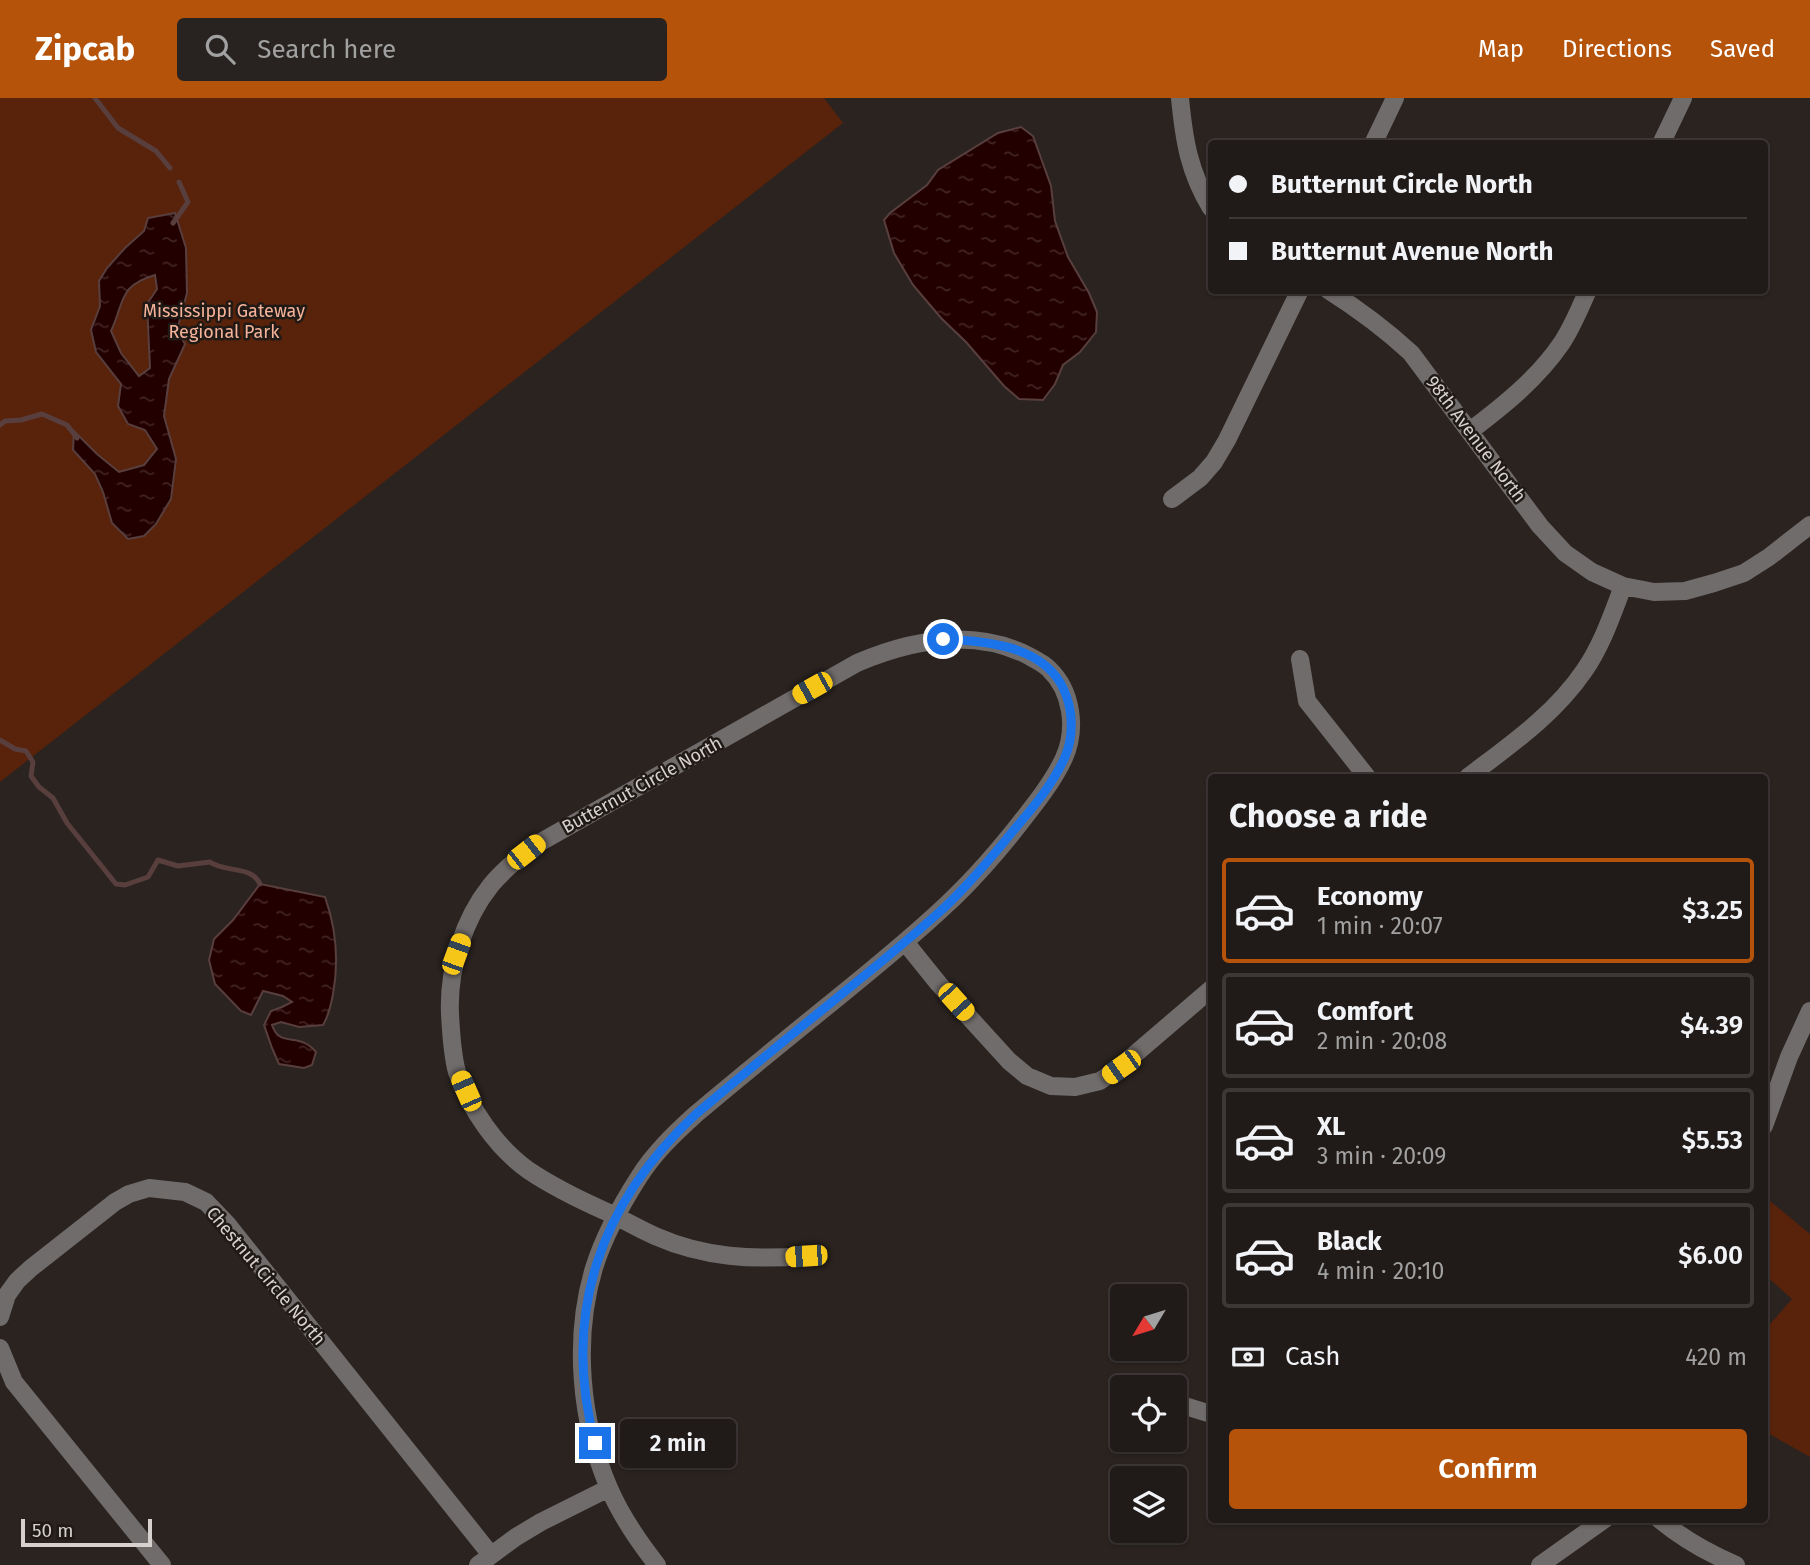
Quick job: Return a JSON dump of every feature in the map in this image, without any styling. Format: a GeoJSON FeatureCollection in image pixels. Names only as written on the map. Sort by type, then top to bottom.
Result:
{"type":"FeatureCollection","features":[{"type":"Feature","properties":{"kind":"street"},"geometry":{"type":"LineString","coordinates":[[1180,98],[1189,162],[1208,203]]}},
{"type":"Feature","properties":{"kind":"street"},"geometry":{"type":"LineString","coordinates":[[1375,140],[1395,98]]}},
{"type":"Feature","properties":{"kind":"street"},"geometry":{"type":"LineString","coordinates":[[1663,140],[1683,98]]}},
{"type":"Feature","properties":{"kind":"street"},"geometry":{"type":"LineString","coordinates":[[1172,499],[1200,478],[1214,462],[1298,294]]}},
{"type":"Feature","properties":{"kind":"street","name":"98th Avenue North"},"geometry":{"type":"LineString","coordinates":[[1335,294],[1359,309],[1411,353],[1541,526],[1565,552],[1592,572],[1623,586],[1654,592],[1685,591],[1744,573],[1810,525]]}},
{"type":"Feature","properties":{"kind":"street"},"geometry":{"type":"LineString","coordinates":[[1470,431],[1532,379],[1561,344],[1586,294]]}},
{"type":"Feature","properties":{"kind":"street"},"geometry":{"type":"LineString","coordinates":[[1472,774],[1547,715],[1584,671],[1602,639],[1623,586]]}},
{"type":"Feature","properties":{"kind":"street","name":"Butternut Circle North"},"geometry":{"type":"LineString","coordinates":[[806,1256],[753,1258],[717,1255],[686,1247],[657,1237],[557,1189],[526,1168],[498,1142],[475,1110],[457,1071],[451,1034],[449,994],[456,954],[470,918],[491,885],[513,862],[539,842],[857,663],[882,652],[943,639],[1005,647],[1048,667],[1060,682],[1067,696],[1072,719],[1065,757],[1023,819],[999,848],[946,905],[905,942]]}},
{"type":"Feature","properties":{"kind":"street"},"geometry":{"type":"LineString","coordinates":[[1300,659],[1307,701],[1365,774]]}},
{"type":"Feature","properties":{"kind":"street"},"geometry":{"type":"LineString","coordinates":[[657,1565],[632,1530],[609,1488],[600,1462],[585,1395],[583,1342],[584,1318],[594,1269],[606,1238],[639,1175],[670,1137],[905,942],[938,983],[1009,1061],[1027,1076],[1051,1086],[1075,1087],[1100,1081],[1121,1067],[1208,992]]}},
{"type":"Feature","properties":{"kind":"street"},"geometry":{"type":"LineString","coordinates":[[1768,1115],[1789,1057],[1810,1011]]}},
{"type":"Feature","properties":{"kind":"street","name":"Chestnut Circle North"},"geometry":{"type":"LineString","coordinates":[[0,1317],[7,1295],[30,1268],[129,1194],[149,1188],[185,1192],[206,1202],[228,1226],[485,1560]]}},
{"type":"Feature","properties":{"kind":"street"},"geometry":{"type":"LineString","coordinates":[[0,1348],[15,1382],[162,1565]]}},
{"type":"Feature","properties":{"kind":"street"},"geometry":{"type":"LineString","coordinates":[[1187,1407],[1208,1414]]}},
{"type":"Feature","properties":{"kind":"street"},"geometry":{"type":"LineString","coordinates":[[485,1560],[516,1537],[561,1510],[609,1488]]}},
{"type":"Feature","properties":{"kind":"street"},"geometry":{"type":"LineString","coordinates":[[1541,1565],[1599,1523]]}},
{"type":"Feature","properties":{"kind":"street"},"geometry":{"type":"LineString","coordinates":[[1664,1523],[1699,1548],[1737,1565]]}},
{"type":"Feature","properties":{"kind":"green space","name":"Mississippi Gateway Regional Park"},"geometry":{"type":"Polygon","coordinates":[[[0,98],[824,98],[843,123],[0,782],[0,98]]]}},
{"type":"Feature","properties":{"kind":"green space"},"geometry":{"type":"Polygon","coordinates":[[[1768,1199],[1810,1234],[1810,1457],[1768,1433],[1768,1326],[1792,1299],[1768,1278],[1768,1199]]]}},
{"type":"Feature","properties":{"kind":"water"},"geometry":{"type":"Polygon","coordinates":[[[1021,127],[1033,136],[1051,186],[1055,221],[1068,257],[1097,312],[1096,332],[1080,352],[1063,365],[1055,384],[1043,400],[1019,399],[941,318],[913,285],[894,253],[884,220],[927,185],[938,170],[998,133],[1021,127]]]}},
{"type":"Feature","properties":{"kind":"water"},"geometry":{"type":"Polygon","coordinates":[[[175,213],[186,248],[187,293],[177,330],[185,344],[169,379],[164,416],[176,459],[171,499],[156,524],[144,536],[128,539],[112,523],[95,474],[73,450],[74,431],[119,472],[144,465],[157,449],[145,430],[128,424],[118,406],[121,384],[96,352],[91,330],[100,306],[99,281],[125,248],[144,231],[148,218],[175,213]],[[155,275],[134,284],[124,296],[111,331],[121,353],[139,376],[150,368],[147,304],[157,289],[155,275]]]}},
{"type":"Feature","properties":{"kind":"water"},"geometry":{"type":"Polygon","coordinates":[[[260,884],[325,897],[332,921],[336,957],[335,982],[330,1010],[323,1025],[299,1027],[281,1022],[272,1025],[280,1036],[303,1042],[316,1052],[312,1065],[304,1068],[279,1064],[264,1025],[271,1011],[292,1002],[283,996],[263,991],[251,1015],[241,1011],[215,984],[209,960],[214,939],[233,920],[260,884]]]}},
{"type":"Feature","properties":{"kind":"waterway"},"geometry":{"type":"LineString","coordinates":[[95,98],[118,128],[156,151],[170,168]]}},
{"type":"Feature","properties":{"kind":"waterway"},"geometry":{"type":"LineString","coordinates":[[173,223],[188,202],[179,182]]}},
{"type":"Feature","properties":{"kind":"waterway"},"geometry":{"type":"LineString","coordinates":[[0,425],[5,421],[42,414],[67,425],[77,438]]}},
{"type":"Feature","properties":{"kind":"waterway"},"geometry":{"type":"LineString","coordinates":[[0,740],[15,749],[26,751],[33,762],[31,776],[39,787],[53,798],[67,823],[116,884],[125,885],[148,877],[158,860],[178,866],[210,862],[251,874],[260,884]]}},
{"type":"Feature","properties":{"kind":"route"},"geometry":{"type":"LineString","coordinates":[[595,1443],[585,1395],[584,1318],[594,1269],[606,1238],[639,1175],[670,1137],[696,1114],[946,905],[1023,819],[1065,757],[1072,719],[1067,696],[1048,667],[1021,652],[1005,647],[985,642],[943,639]]}}]}
